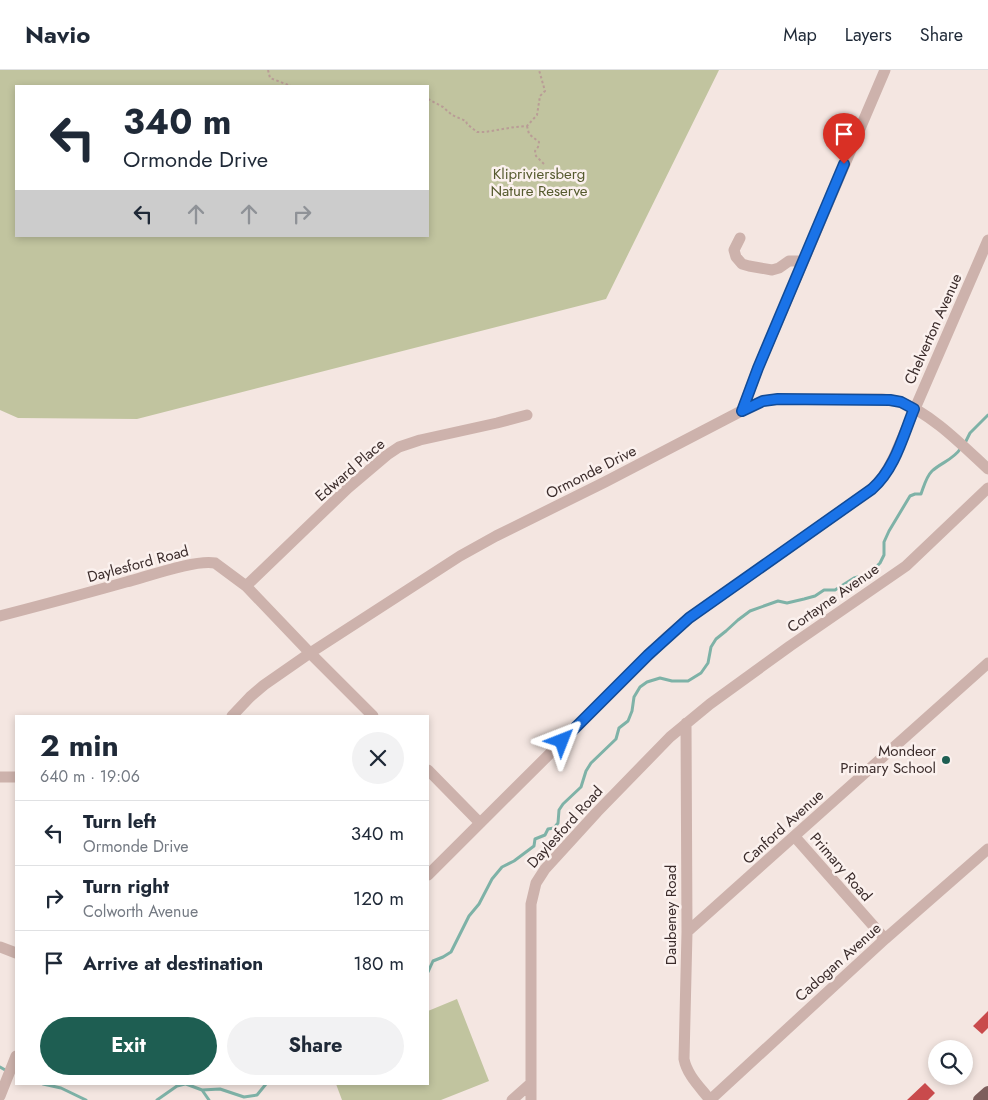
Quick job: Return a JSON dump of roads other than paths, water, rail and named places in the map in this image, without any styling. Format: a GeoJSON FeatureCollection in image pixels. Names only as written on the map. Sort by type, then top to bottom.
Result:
{"type":"FeatureCollection","features":[{"type":"Feature","properties":{"kind":"main road"},"geometry":{"type":"LineString","coordinates":[[979,1100],[988,1092]]}},
{"type":"Feature","properties":{"kind":"street"},"geometry":{"type":"LineString","coordinates":[[742,411],[758,368],[885,70]]}},
{"type":"Feature","properties":{"kind":"street"},"geometry":{"type":"LineString","coordinates":[[740,238],[734,250],[736,257],[742,264],[772,270],[779,268],[789,261],[803,261]]}},
{"type":"Feature","properties":{"kind":"street","name":"Chelverton Avenue"},"geometry":{"type":"LineString","coordinates":[[429,874],[648,655],[689,618],[878,484],[894,458],[988,240]]}},
{"type":"Feature","properties":{"kind":"street","name":"Ormonde Drive"},"geometry":{"type":"LineString","coordinates":[[233,715],[264,685],[460,556],[763,401],[786,399],[890,400],[901,402],[932,420],[988,469]]}},
{"type":"Feature","properties":{"kind":"street","name":"Edward Place"},"geometry":{"type":"LineString","coordinates":[[246,586],[348,488],[386,455],[399,447],[420,440],[527,415]]}},
{"type":"Feature","properties":{"kind":"street","name":"Cortayne Avenue"},"geometry":{"type":"LineString","coordinates":[[686,723],[790,646],[906,566],[988,488]]}},
{"type":"Feature","properties":{"kind":"street","name":"Daylesford Road"},"geometry":{"type":"LineString","coordinates":[[0,616],[178,568],[208,562],[215,563],[246,586],[373,715]]}},
{"type":"Feature","properties":{"kind":"street","name":"Canford Avenue"},"geometry":{"type":"LineString","coordinates":[[687,932],[988,663]]}},
{"type":"Feature","properties":{"kind":"street","name":"Daylesford Road"},"geometry":{"type":"LineString","coordinates":[[531,1100],[531,904],[536,883],[545,869],[597,812],[686,723]]}},
{"type":"Feature","properties":{"kind":"street","name":"Daubeney Road"},"geometry":{"type":"LineString","coordinates":[[686,723],[687,932],[684,1059],[690,1074],[710,1100]]}},
{"type":"Feature","properties":{"kind":"street"},"geometry":{"type":"LineString","coordinates":[[429,771],[480,823]]}},
{"type":"Feature","properties":{"kind":"street"},"geometry":{"type":"LineString","coordinates":[[0,777],[15,777]]}},
{"type":"Feature","properties":{"kind":"street","name":"Primary Road"},"geometry":{"type":"LineString","coordinates":[[795,837],[885,939]]}},
{"type":"Feature","properties":{"kind":"street","name":"Cadogan Avenue"},"geometry":{"type":"LineString","coordinates":[[710,1100],[885,939],[988,849]]}},
{"type":"Feature","properties":{"kind":"street"},"geometry":{"type":"LineString","coordinates":[[0,947],[15,953]]}},
{"type":"Feature","properties":{"kind":"street"},"geometry":{"type":"LineString","coordinates":[[1,1093],[15,1058]]}},
{"type":"Feature","properties":{"kind":"street"},"geometry":{"type":"LineString","coordinates":[[512,1100],[530,1084]]}},
{"type":"Feature","properties":{"kind":"waterway"},"geometry":{"type":"LineString","coordinates":[[965,443],[970,433],[988,415]]}},
{"type":"Feature","properties":{"kind":"waterway"},"geometry":{"type":"LineString","coordinates":[[429,970],[433,961],[451,952],[469,916],[479,904],[492,879],[502,867],[514,861],[534,846],[535,839],[545,835],[548,829],[554,828],[558,823],[559,810],[581,787],[586,771],[591,763],[616,739],[619,728],[628,721],[634,697],[640,687],[647,682],[660,678],[672,681],[688,681],[701,673],[708,663],[711,647],[716,639],[750,611],[778,601],[787,603],[815,596],[824,590],[835,590],[854,578],[865,575],[873,570],[880,563],[884,555],[884,542],[910,496],[921,494],[930,473],[961,448]]}},
{"type":"Feature","properties":{"kind":"waterway"},"geometry":{"type":"LineString","coordinates":[[0,1067],[7,1071]]}},
{"type":"Feature","properties":{"kind":"waterway"},"geometry":{"type":"LineString","coordinates":[[48,1085],[61,1088],[86,1100]]}},
{"type":"Feature","properties":{"kind":"waterway"},"geometry":{"type":"LineString","coordinates":[[157,1100],[181,1085]]}},
{"type":"Feature","properties":{"kind":"waterway"},"geometry":{"type":"LineString","coordinates":[[189,1085],[202,1090],[209,1100]]}},
{"type":"Feature","properties":{"kind":"waterway"},"geometry":{"type":"LineString","coordinates":[[202,1090],[220,1089],[244,1097],[257,1095],[265,1085]]}},
{"type":"Feature","properties":{"kind":"place","name":"Mondeor Primary School"},"geometry":{"type":"Point","coordinates":[946,760]}},
{"type":"Feature","properties":{"kind":"park label","name":"Klipriviersberg Nature Reserve"},"geometry":{"type":"Point","coordinates":[539,182]}}]}
